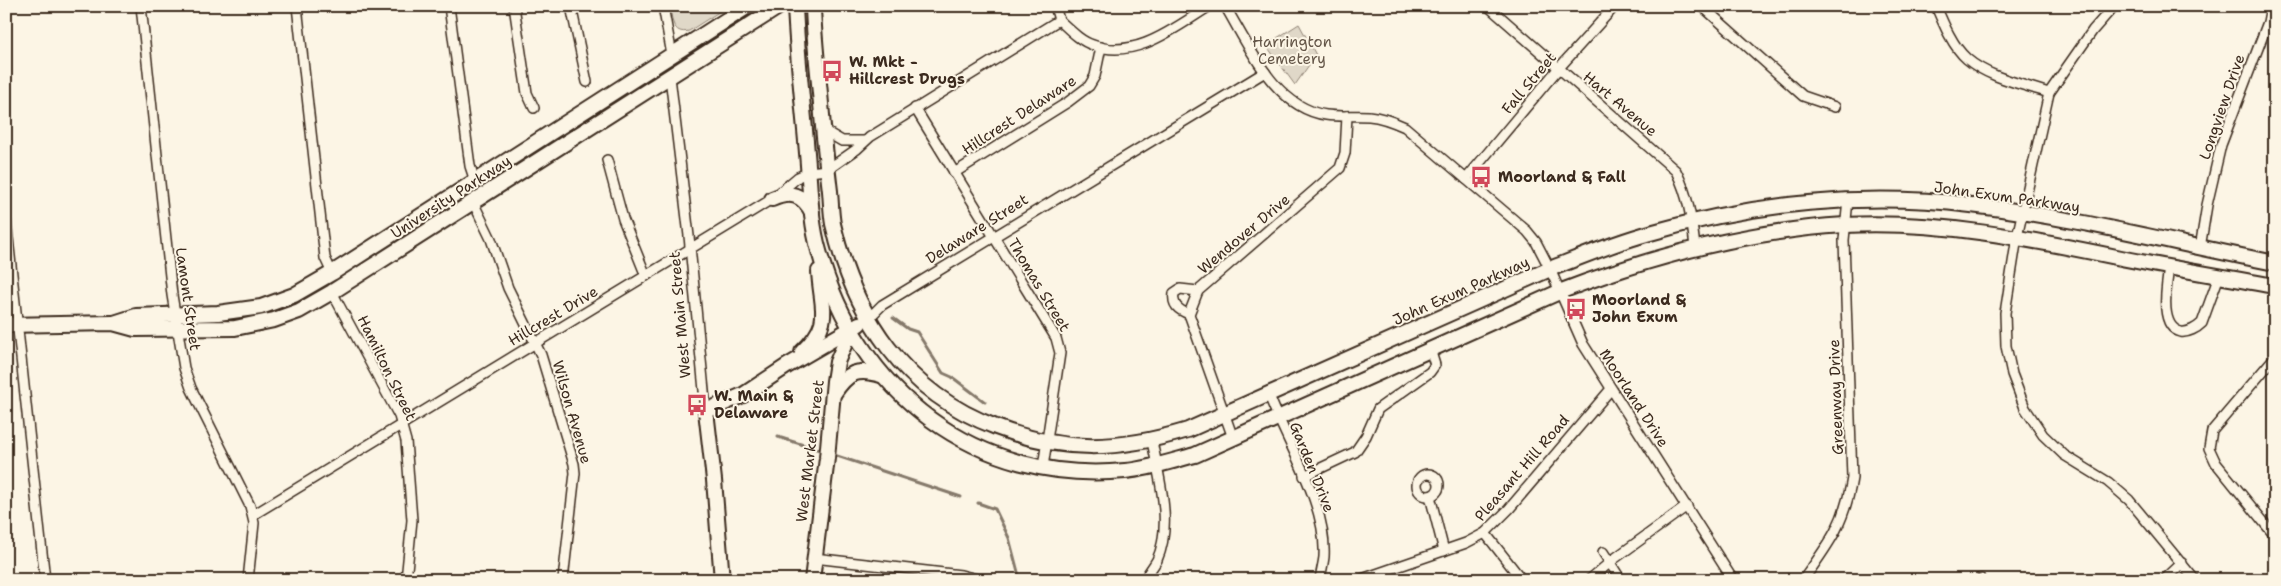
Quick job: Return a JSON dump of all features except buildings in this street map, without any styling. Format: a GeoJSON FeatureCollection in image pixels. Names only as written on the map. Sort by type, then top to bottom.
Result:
{"type":"FeatureCollection","features":[{"type":"Feature","properties":{"kind":"main road","name":"University Parkway"},"geometry":{"type":"LineString","coordinates":[[12,325],[113,323],[136,316],[236,311],[261,307],[294,295],[332,273],[748,6]]}},
{"type":"Feature","properties":{"kind":"main road","name":"University Parkway"},"geometry":{"type":"LineString","coordinates":[[113,323],[135,329],[220,329],[257,325],[299,311],[332,292],[780,6]]}},
{"type":"Feature","properties":{"kind":"main road"},"geometry":{"type":"LineString","coordinates":[[795,6],[812,212],[819,250],[829,284],[852,329],[881,375],[906,400],[944,429],[980,449],[1043,467],[1101,472],[1157,466],[1195,455],[1560,292],[1616,270],[1695,247],[1762,233],[1846,225],[1922,227],[2017,237],[2275,286]]}},
{"type":"Feature","properties":{"kind":"main road"},"geometry":{"type":"LineString","coordinates":[[812,6],[827,170]]}},
{"type":"Feature","properties":{"kind":"main road","name":"John Exum Parkway"},"geometry":{"type":"LineString","coordinates":[[827,170],[833,224],[845,264],[868,319],[894,356],[913,376],[942,400],[968,417],[1007,432],[1048,443],[1086,447],[1152,441],[1188,430],[1550,269],[1624,241],[1692,222],[1753,210],[1848,200],[1918,200],[1970,204],[2023,212],[2275,263]]}},
{"type":"Feature","properties":{"kind":"main road"},"geometry":{"type":"LineString","coordinates":[[772,199],[785,194],[794,195],[806,202],[812,212]]}},
{"type":"Feature","properties":{"kind":"main road"},"geometry":{"type":"LineString","coordinates":[[787,366],[818,335],[822,326],[824,314],[819,250]]}},
{"type":"Feature","properties":{"kind":"main road","name":"Delaware Street"},"geometry":{"type":"LineString","coordinates":[[706,411],[743,395],[787,366],[868,319]]}},
{"type":"Feature","properties":{"kind":"main road","name":"West Market Street"},"geometry":{"type":"LineString","coordinates":[[812,580],[837,362],[852,329]]}},
{"type":"Feature","properties":{"kind":"main road"},"geometry":{"type":"LineString","coordinates":[[817,349],[831,349],[835,354],[837,362]]}},
{"type":"Feature","properties":{"kind":"main road"},"geometry":{"type":"LineString","coordinates":[[833,393],[842,381],[863,370],[881,375]]}},
{"type":"Feature","properties":{"kind":"main road","name":"West Main Street"},"geometry":{"type":"LineString","coordinates":[[706,411],[715,489],[722,580]]}},
{"type":"Feature","properties":{"kind":"street","name":"Lamont Street"},"geometry":{"type":"LineString","coordinates":[[141,6],[175,314],[187,378],[246,496],[253,516],[254,523],[248,580]]}},
{"type":"Feature","properties":{"kind":"street"},"geometry":{"type":"LineString","coordinates":[[297,6],[325,258],[332,273]]}},
{"type":"Feature","properties":{"kind":"street"},"geometry":{"type":"LineString","coordinates":[[449,6],[470,166],[475,181]]}},
{"type":"Feature","properties":{"kind":"street"},"geometry":{"type":"LineString","coordinates":[[514,6],[527,93],[534,108]]}},
{"type":"Feature","properties":{"kind":"street"},"geometry":{"type":"LineString","coordinates":[[571,6],[587,82]]}},
{"type":"Feature","properties":{"kind":"street"},"geometry":{"type":"LineString","coordinates":[[662,6],[672,55]]}},
{"type":"Feature","properties":{"kind":"street"},"geometry":{"type":"LineString","coordinates":[[1055,6],[1059,20],[1075,34],[1093,45],[1115,50],[1135,48],[1153,40],[1210,6]]}},
{"type":"Feature","properties":{"kind":"street","name":"Moorland Drive"},"geometry":{"type":"LineString","coordinates":[[1225,6],[1265,72],[1278,90],[1294,104],[1326,115],[1369,116],[1389,120],[1406,127],[1527,231],[1536,242],[1550,269],[1583,344],[1733,580]]}},
{"type":"Feature","properties":{"kind":"street","name":"Hart Avenue"},"geometry":{"type":"LineString","coordinates":[[1488,6],[1676,171],[1683,185],[1692,222],[1695,247]]}},
{"type":"Feature","properties":{"kind":"street","name":"Fall Street"},"geometry":{"type":"LineString","coordinates":[[1466,179],[1558,69],[1615,6]]}},
{"type":"Feature","properties":{"kind":"street"},"geometry":{"type":"LineString","coordinates":[[1702,6],[1804,96],[1835,108]]}},
{"type":"Feature","properties":{"kind":"street"},"geometry":{"type":"LineString","coordinates":[[1936,6],[1954,41],[1967,59],[1990,72],[2049,93]]}},
{"type":"Feature","properties":{"kind":"street"},"geometry":{"type":"LineString","coordinates":[[2114,6],[2093,30],[2049,93],[2017,237],[2004,313],[2005,338],[2012,374],[2025,408],[2043,435],[2064,455],[2108,482],[2129,500],[2195,580]]}},
{"type":"Feature","properties":{"kind":"street","name":"Longview Drive"},"geometry":{"type":"LineString","coordinates":[[2200,248],[2207,205],[2221,145],[2268,22],[2271,6]]}},
{"type":"Feature","properties":{"kind":"street","name":"Hillcrest Drive"},"geometry":{"type":"LineString","coordinates":[[253,516],[772,199],[798,177],[809,172],[827,170],[857,149],[864,141],[915,108],[1059,20]]}},
{"type":"Feature","properties":{"kind":"street","name":"Hillcrest Delaware"},"geometry":{"type":"LineString","coordinates":[[954,173],[1068,102],[1089,86],[1095,76],[1101,47]]}},
{"type":"Feature","properties":{"kind":"street","name":"Delaware Street"},"geometry":{"type":"LineString","coordinates":[[868,319],[882,306],[1265,72]]}},
{"type":"Feature","properties":{"kind":"street","name":"West Main Street"},"geometry":{"type":"LineString","coordinates":[[670,77],[690,248],[706,411]]}},
{"type":"Feature","properties":{"kind":"street","name":"Thomas Street"},"geometry":{"type":"LineString","coordinates":[[915,108],[1056,338],[1060,353],[1043,467]]}},
{"type":"Feature","properties":{"kind":"street","name":"Wendover Drive"},"geometry":{"type":"LineString","coordinates":[[1189,314],[1198,291],[1340,168],[1345,153],[1346,116]]}},
{"type":"Feature","properties":{"kind":"street"},"geometry":{"type":"LineString","coordinates":[[823,130],[842,141],[864,141]]}},
{"type":"Feature","properties":{"kind":"street"},"geometry":{"type":"LineString","coordinates":[[607,160],[622,219],[646,276]]}},
{"type":"Feature","properties":{"kind":"street","name":"Greenway Drive"},"geometry":{"type":"LineString","coordinates":[[1802,580],[1831,540],[1842,521],[1852,478],[1844,240],[1848,200]]}},
{"type":"Feature","properties":{"kind":"street","name":"Wilson Avenue"},"geometry":{"type":"LineString","coordinates":[[473,202],[491,239],[508,288],[541,355],[574,464],[575,478],[563,580]]}},
{"type":"Feature","properties":{"kind":"street"},"geometry":{"type":"LineString","coordinates":[[6,219],[12,325],[45,580]]}},
{"type":"Feature","properties":{"kind":"street"},"geometry":{"type":"LineString","coordinates":[[2169,267],[2166,312],[2169,322],[2175,329],[2182,332],[2197,328],[2202,323],[2219,276]]}},
{"type":"Feature","properties":{"kind":"street"},"geometry":{"type":"LineString","coordinates":[[1198,291],[1180,289],[1174,292],[1173,299],[1180,311],[1189,314],[1233,438]]}},
{"type":"Feature","properties":{"kind":"street","name":"Hamilton Street"},"geometry":{"type":"LineString","coordinates":[[332,292],[399,416],[406,440],[412,520],[406,580]]}},
{"type":"Feature","properties":{"kind":"street"},"geometry":{"type":"LineString","coordinates":[[1304,476],[1355,452],[1366,436],[1378,409],[1430,372],[1434,365],[1430,350]]}},
{"type":"Feature","properties":{"kind":"street"},"geometry":{"type":"LineString","coordinates":[[2275,357],[2212,431],[2209,448],[2216,463],[2275,536]]}},
{"type":"Feature","properties":{"kind":"street","name":"Pleasant Hill Road"},"geometry":{"type":"LineString","coordinates":[[1359,580],[1466,543],[1485,533],[1509,509],[1611,389]]}},
{"type":"Feature","properties":{"kind":"street","name":"Garden Drive"},"geometry":{"type":"LineString","coordinates":[[1269,395],[1304,476],[1322,529],[1324,557],[1320,580]]}},
{"type":"Feature","properties":{"kind":"street"},"geometry":{"type":"LineString","coordinates":[[1144,580],[1156,560],[1164,536],[1164,514],[1152,441]]}},
{"type":"Feature","properties":{"kind":"street"},"geometry":{"type":"LineString","coordinates":[[1430,496],[1444,551]]}},
{"type":"Feature","properties":{"kind":"street"},"geometry":{"type":"LineString","coordinates":[[1589,580],[1687,506]]}},
{"type":"Feature","properties":{"kind":"street"},"geometry":{"type":"LineString","coordinates":[[1485,533],[1522,580]]}},
{"type":"Feature","properties":{"kind":"street"},"geometry":{"type":"LineString","coordinates":[[1603,552],[1621,580]]}},
{"type":"Feature","properties":{"kind":"street"},"geometry":{"type":"LineString","coordinates":[[814,558],[981,580]]}},
{"type":"Feature","properties":{"kind":"street"},"geometry":{"type":"LineString","coordinates":[[2164,580],[2182,563]]}},
{"type":"Feature","properties":{"kind":"green space"},"geometry":{"type":"Polygon","coordinates":[[[670,6],[728,6],[689,31],[683,32],[679,31],[674,25],[670,6]]]}},
{"type":"Feature","properties":{"kind":"green space","name":"Harrington Cemetery"},"geometry":{"type":"Polygon","coordinates":[[[1299,24],[1316,55],[1295,85],[1266,45],[1299,24]]]}},
{"type":"Feature","properties":{"kind":"waterway"},"geometry":{"type":"LineString","coordinates":[[893,318],[908,329],[917,332],[943,373],[952,377],[985,402]]}},
{"type":"Feature","properties":{"kind":"waterway"},"geometry":{"type":"LineString","coordinates":[[778,437],[823,451]]}},
{"type":"Feature","properties":{"kind":"waterway"},"geometry":{"type":"LineString","coordinates":[[831,454],[961,497]]}},
{"type":"Feature","properties":{"kind":"waterway"},"geometry":{"type":"LineString","coordinates":[[978,503],[995,509],[1009,538],[1020,580]]}},
{"type":"Feature","properties":{"kind":"place","name":"W. Mkt - Hillcrest Drugs"},"geometry":{"type":"Point","coordinates":[832,71]}},
{"type":"Feature","properties":{"kind":"place","name":"Moorland & Fall"},"geometry":{"type":"Point","coordinates":[1481,177]}},
{"type":"Feature","properties":{"kind":"place","name":"Moorland & John Exum"},"geometry":{"type":"Point","coordinates":[1576,309]}},
{"type":"Feature","properties":{"kind":"place","name":"W. Main & Delaware"},"geometry":{"type":"Point","coordinates":[697,405]}}]}
